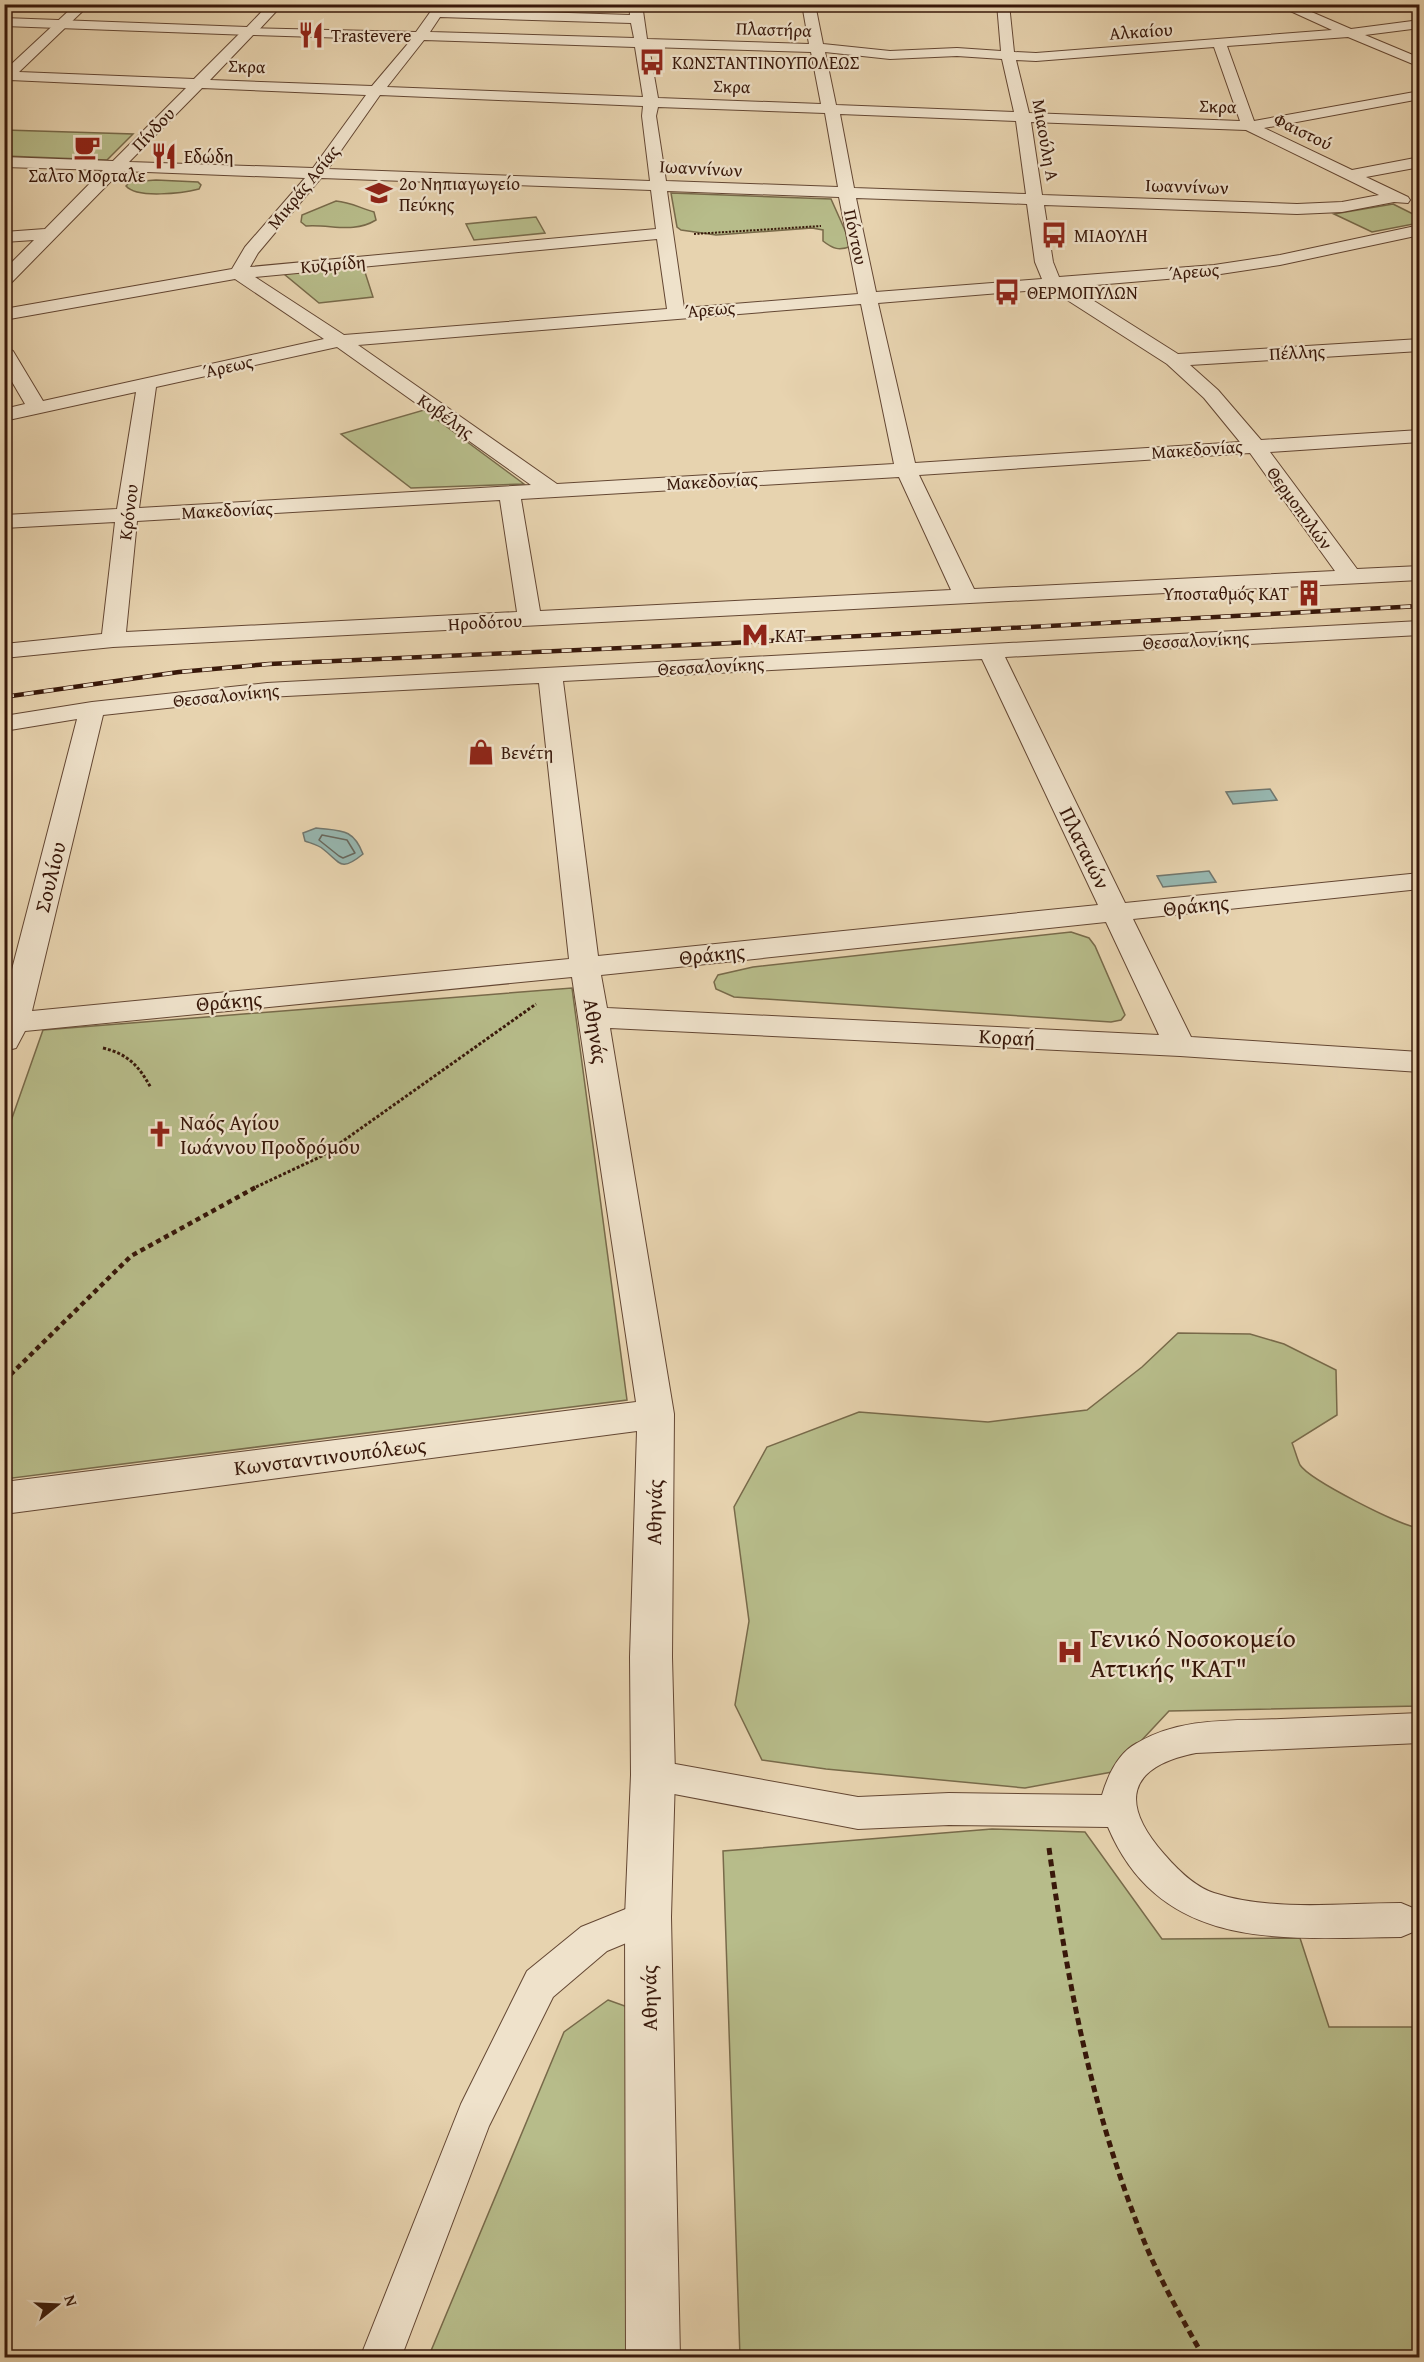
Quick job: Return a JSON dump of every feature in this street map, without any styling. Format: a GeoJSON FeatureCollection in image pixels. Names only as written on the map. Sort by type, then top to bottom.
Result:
{"type":"FeatureCollection","features":[{"type":"Feature","properties":{"kind":"street"},"geometry":{"type":"LineString","coordinates":[[6,77],[84,4]]}},
{"type":"Feature","properties":{"kind":"street","name":"Πίνδου"},"geometry":{"type":"LineString","coordinates":[[4,280],[277,4]]}},
{"type":"Feature","properties":{"kind":"street"},"geometry":{"type":"LineString","coordinates":[[345,4],[636,19]]}},
{"type":"Feature","properties":{"kind":"street"},"geometry":{"type":"LineString","coordinates":[[635,4],[651,102],[649,116],[663,232],[676,312]]}},
{"type":"Feature","properties":{"kind":"street","name":"Πόντου"},"geometry":{"type":"LineString","coordinates":[[808,4],[829,108],[832,110],[852,224],[870,297],[906,470]]}},
{"type":"Feature","properties":{"kind":"street","name":"Μιαούλη Α"},"geometry":{"type":"LineString","coordinates":[[1004,4],[1008,56],[1023,117],[1044,262],[1052,282]]}},
{"type":"Feature","properties":{"kind":"street"},"geometry":{"type":"LineString","coordinates":[[1281,4],[1419,63]]}},
{"type":"Feature","properties":{"kind":"street","name":"Μικράς Ασίας"},"geometry":{"type":"LineString","coordinates":[[238,273],[250,251],[318,172],[375,91],[440,8]]}},
{"type":"Feature","properties":{"kind":"street","name":"Πλαστήρα"},"geometry":{"type":"LineString","coordinates":[[4,22],[818,49],[890,55],[957,52],[1008,56]]}},
{"type":"Feature","properties":{"kind":"street","name":"Αλκαίου"},"geometry":{"type":"LineString","coordinates":[[1008,56],[1043,57],[1219,44],[1349,33],[1419,24]]}},
{"type":"Feature","properties":{"kind":"street","name":"Φαιστού"},"geometry":{"type":"LineString","coordinates":[[1219,44],[1249,126],[1419,208]]}},
{"type":"Feature","properties":{"kind":"street","name":"Σκρα"},"geometry":{"type":"LineString","coordinates":[[6,77],[1249,126],[1419,95]]}},
{"type":"Feature","properties":{"kind":"street","name":"Ιωαννίνων"},"geometry":{"type":"LineString","coordinates":[[4,162],[1320,210],[1395,197]]}},
{"type":"Feature","properties":{"kind":"street"},"geometry":{"type":"LineString","coordinates":[[1350,175],[1419,162]]}},
{"type":"Feature","properties":{"kind":"street","name":"Άρεως"},"geometry":{"type":"LineString","coordinates":[[4,415],[147,385],[340,340],[1250,265],[1419,230]]}},
{"type":"Feature","properties":{"kind":"street","name":"Κυζιρίδη"},"geometry":{"type":"LineString","coordinates":[[4,315],[238,273],[663,232]]}},
{"type":"Feature","properties":{"kind":"street"},"geometry":{"type":"LineString","coordinates":[[4,237],[49,234]]}},
{"type":"Feature","properties":{"kind":"street"},"geometry":{"type":"LineString","coordinates":[[238,273],[340,340]]}},
{"type":"Feature","properties":{"kind":"street","name":"Θερμοπυλών"},"geometry":{"type":"LineString","coordinates":[[1052,282],[1174,360],[1211,394],[1254,445],[1352,578]]}},
{"type":"Feature","properties":{"kind":"street","name":"Κυβέλης"},"geometry":{"type":"LineString","coordinates":[[340,340],[553,491]]}},
{"type":"Feature","properties":{"kind":"street","name":"Πέλλης"},"geometry":{"type":"LineString","coordinates":[[1174,360],[1419,345]]}},
{"type":"Feature","properties":{"kind":"street"},"geometry":{"type":"LineString","coordinates":[[4,351],[37,408]]}},
{"type":"Feature","properties":{"kind":"street","name":"Κρόνου"},"geometry":{"type":"LineString","coordinates":[[113,640],[127,516],[147,385]]}},
{"type":"Feature","properties":{"kind":"street","name":"Μακεδονίας"},"geometry":{"type":"LineString","coordinates":[[4,522],[906,470],[1254,445],[1419,436]]}},
{"type":"Feature","properties":{"kind":"street"},"geometry":{"type":"LineString","coordinates":[[906,470],[965,595],[1419,573]]}},
{"type":"Feature","properties":{"kind":"street"},"geometry":{"type":"LineString","coordinates":[[510,494],[530,619]]}},
{"type":"Feature","properties":{"kind":"street","name":"Ηροδότου"},"geometry":{"type":"LineString","coordinates":[[4,651],[113,640],[965,595]]}},
{"type":"Feature","properties":{"kind":"street","name":"Θεσσαλονίκης"},"geometry":{"type":"LineString","coordinates":[[4,724],[92,709],[267,690],[990,651],[1415,634]]}},
{"type":"Feature","properties":{"kind":"street","name":"Πλαταιών"},"geometry":{"type":"LineString","coordinates":[[990,651],[1180,1046]]}},
{"type":"Feature","properties":{"kind":"street","name":"Αθηνάς"},"geometry":{"type":"LineString","coordinates":[[550,675],[585,967],[656,1414],[651,1657],[653,1775],[648,1917],[653,2358]]}},
{"type":"Feature","properties":{"kind":"street","name":"Σουλίου"},"geometry":{"type":"LineString","coordinates":[[8,1029],[92,709]]}},
{"type":"Feature","properties":{"kind":"street","name":"Θράκης"},"geometry":{"type":"LineString","coordinates":[[8,1029],[57,1018],[1117,914],[1419,881]]}},
{"type":"Feature","properties":{"kind":"street","name":"Κοραή"},"geometry":{"type":"LineString","coordinates":[[594,1017],[1180,1046],[1419,1062]]}},
{"type":"Feature","properties":{"kind":"street","name":"Κωνσταντινουπόλεως"},"geometry":{"type":"LineString","coordinates":[[4,1498],[656,1414]]}},
{"type":"Feature","properties":{"kind":"lane"},"geometry":{"type":"LineString","coordinates":[[1401,1920],[1264,1919],[1210,1909],[1176,1888],[1148,1864],[1131,1840],[1118,1811],[1121,1786],[1129,1768],[1149,1753],[1171,1743],[1218,1737],[1419,1728]]}},
{"type":"Feature","properties":{"kind":"lane"},"geometry":{"type":"LineString","coordinates":[[653,1775],[858,1813],[949,1809],[1045,1812],[1118,1811]]}},
{"type":"Feature","properties":{"kind":"lane"},"geometry":{"type":"LineString","coordinates":[[380,2358],[474,2117],[540,1984],[594,1939],[648,1917]]}},
{"type":"Feature","properties":{"kind":"path"},"geometry":{"type":"LineString","coordinates":[[663,232],[692,234],[852,224]]}},
{"type":"Feature","properties":{"kind":"path"},"geometry":{"type":"LineString","coordinates":[[4,1381],[131,1256],[261,1184],[322,1156],[505,1028],[585,967]]}},
{"type":"Feature","properties":{"kind":"path"},"geometry":{"type":"LineString","coordinates":[[57,1018],[60,1041],[125,1053],[140,1069],[151,1088]]}},
{"type":"Feature","properties":{"kind":"path"},"geometry":{"type":"LineString","coordinates":[[1045,1812],[1061,1949],[1086,2068],[1104,2128],[1136,2218],[1163,2282],[1204,2358]]}},
{"type":"Feature","properties":{"kind":"green space"},"geometry":{"type":"Polygon","coordinates":[[[5,130],[133,134],[107,160],[5,156],[5,130]]]}},
{"type":"Feature","properties":{"kind":"green space"},"geometry":{"type":"Polygon","coordinates":[[[156,180],[198,182],[201,185],[199,189],[161,194],[140,193],[126,186],[130,182],[156,180]]]}},
{"type":"Feature","properties":{"kind":"green space"},"geometry":{"type":"Polygon","coordinates":[[[671,193],[831,199],[852,246],[840,249],[833,247],[823,241],[823,230],[812,228],[716,235],[681,230],[677,227],[671,193]]]}},
{"type":"Feature","properties":{"kind":"green space"},"geometry":{"type":"Polygon","coordinates":[[[336,201],[374,212],[376,220],[350,228],[306,226],[301,222],[302,215],[336,201]]]}},
{"type":"Feature","properties":{"kind":"green space"},"geometry":{"type":"Polygon","coordinates":[[[1393,204],[1419,217],[1419,223],[1372,232],[1334,214],[1393,204]]]}},
{"type":"Feature","properties":{"kind":"green space"},"geometry":{"type":"Polygon","coordinates":[[[536,217],[545,233],[474,240],[466,224],[536,217]]]}},
{"type":"Feature","properties":{"kind":"green space"},"geometry":{"type":"Polygon","coordinates":[[[363,266],[373,297],[319,303],[284,274],[363,266]]]}},
{"type":"Feature","properties":{"kind":"green space"},"geometry":{"type":"Polygon","coordinates":[[[424,410],[524,484],[411,488],[341,434],[424,410]]]}},
{"type":"Feature","properties":{"kind":"green space"},"geometry":{"type":"Polygon","coordinates":[[[1071,932],[1089,938],[1095,946],[1125,1015],[1121,1020],[1111,1022],[734,997],[716,989],[714,982],[718,975],[753,967],[1071,932]]]}},
{"type":"Feature","properties":{"kind":"green space"},"geometry":{"type":"Polygon","coordinates":[[[572,988],[627,1400],[5,1479],[5,1138],[43,1030],[572,988]]]}},
{"type":"Feature","properties":{"kind":"green space"},"geometry":{"type":"Polygon","coordinates":[[[1178,1333],[1250,1334],[1284,1344],[1336,1370],[1337,1415],[1292,1443],[1300,1465],[1320,1481],[1376,1511],[1419,1528],[1419,1706],[1169,1711],[1112,1772],[1025,1788],[826,1769],[762,1760],[735,1705],[749,1621],[734,1507],[767,1447],[859,1412],[988,1422],[1087,1410],[1142,1367],[1178,1333]]]}},
{"type":"Feature","properties":{"kind":"green space"},"geometry":{"type":"Polygon","coordinates":[[[992,1829],[1085,1832],[1162,1939],[1300,1938],[1329,2027],[1419,2027],[1419,2357],[740,2357],[723,1851],[992,1829]]]}},
{"type":"Feature","properties":{"kind":"green space"},"geometry":{"type":"Polygon","coordinates":[[[608,2000],[636,2010],[635,2357],[428,2358],[564,2032],[608,2000]]]}},
{"type":"Feature","properties":{"kind":"water"},"geometry":{"type":"Polygon","coordinates":[[[1270,789],[1277,800],[1233,804],[1226,792],[1270,789]]]}},
{"type":"Feature","properties":{"kind":"water"},"geometry":{"type":"Polygon","coordinates":[[[316,828],[345,832],[355,839],[363,854],[349,863],[341,864],[317,845],[305,841],[303,833],[316,828]]]}},
{"type":"Feature","properties":{"kind":"water"},"geometry":{"type":"Polygon","coordinates":[[[1209,871],[1216,882],[1163,887],[1157,876],[1209,871]]]}},
{"type":"Feature","properties":{"kind":"railway"},"geometry":{"type":"LineString","coordinates":[[4,697],[179,672],[269,664],[731,643],[1420,606]]}},
{"type":"Feature","properties":{"kind":"place","name":"Trastevere"},"geometry":{"type":"Point","coordinates":[311,35]}},
{"type":"Feature","properties":{"kind":"place","name":"ΚΩΝΣΤΑΝΤΙΝΟΥΠΟΛΕΩΣ"},"geometry":{"type":"Point","coordinates":[652,62]}},
{"type":"Feature","properties":{"kind":"place","name":"Σαλτο Μορταλε"},"geometry":{"type":"Point","coordinates":[87,147]}},
{"type":"Feature","properties":{"kind":"place","name":"Εδώδη"},"geometry":{"type":"Point","coordinates":[164,156]}},
{"type":"Feature","properties":{"kind":"place","name":"2ο Νηπιαγωγείο Πεύκης"},"geometry":{"type":"Point","coordinates":[379,193]}},
{"type":"Feature","properties":{"kind":"place","name":"ΜΙΑΟΥΛΗ"},"geometry":{"type":"Point","coordinates":[1054,235]}},
{"type":"Feature","properties":{"kind":"place","name":"ΘΕΡΜΟΠΥΛΩΝ"},"geometry":{"type":"Point","coordinates":[1007,292]}},
{"type":"Feature","properties":{"kind":"place","name":"Υποσταθμός ΚΑΤ"},"geometry":{"type":"Point","coordinates":[1309,593]}},
{"type":"Feature","properties":{"kind":"place","name":"ΚΑΤ"},"geometry":{"type":"Point","coordinates":[755,635]}},
{"type":"Feature","properties":{"kind":"place","name":"Βενέτη"},"geometry":{"type":"Point","coordinates":[481,752]}},
{"type":"Feature","properties":{"kind":"place","name":"Ναός Αγίου Ιωάννου Προδρόμου"},"geometry":{"type":"Point","coordinates":[160,1134]}},
{"type":"Feature","properties":{"kind":"place","name":"Γενικό Νοσοκομείο Αττικής \"ΚΑΤ\""},"geometry":{"type":"Point","coordinates":[1070,1652]}}]}
